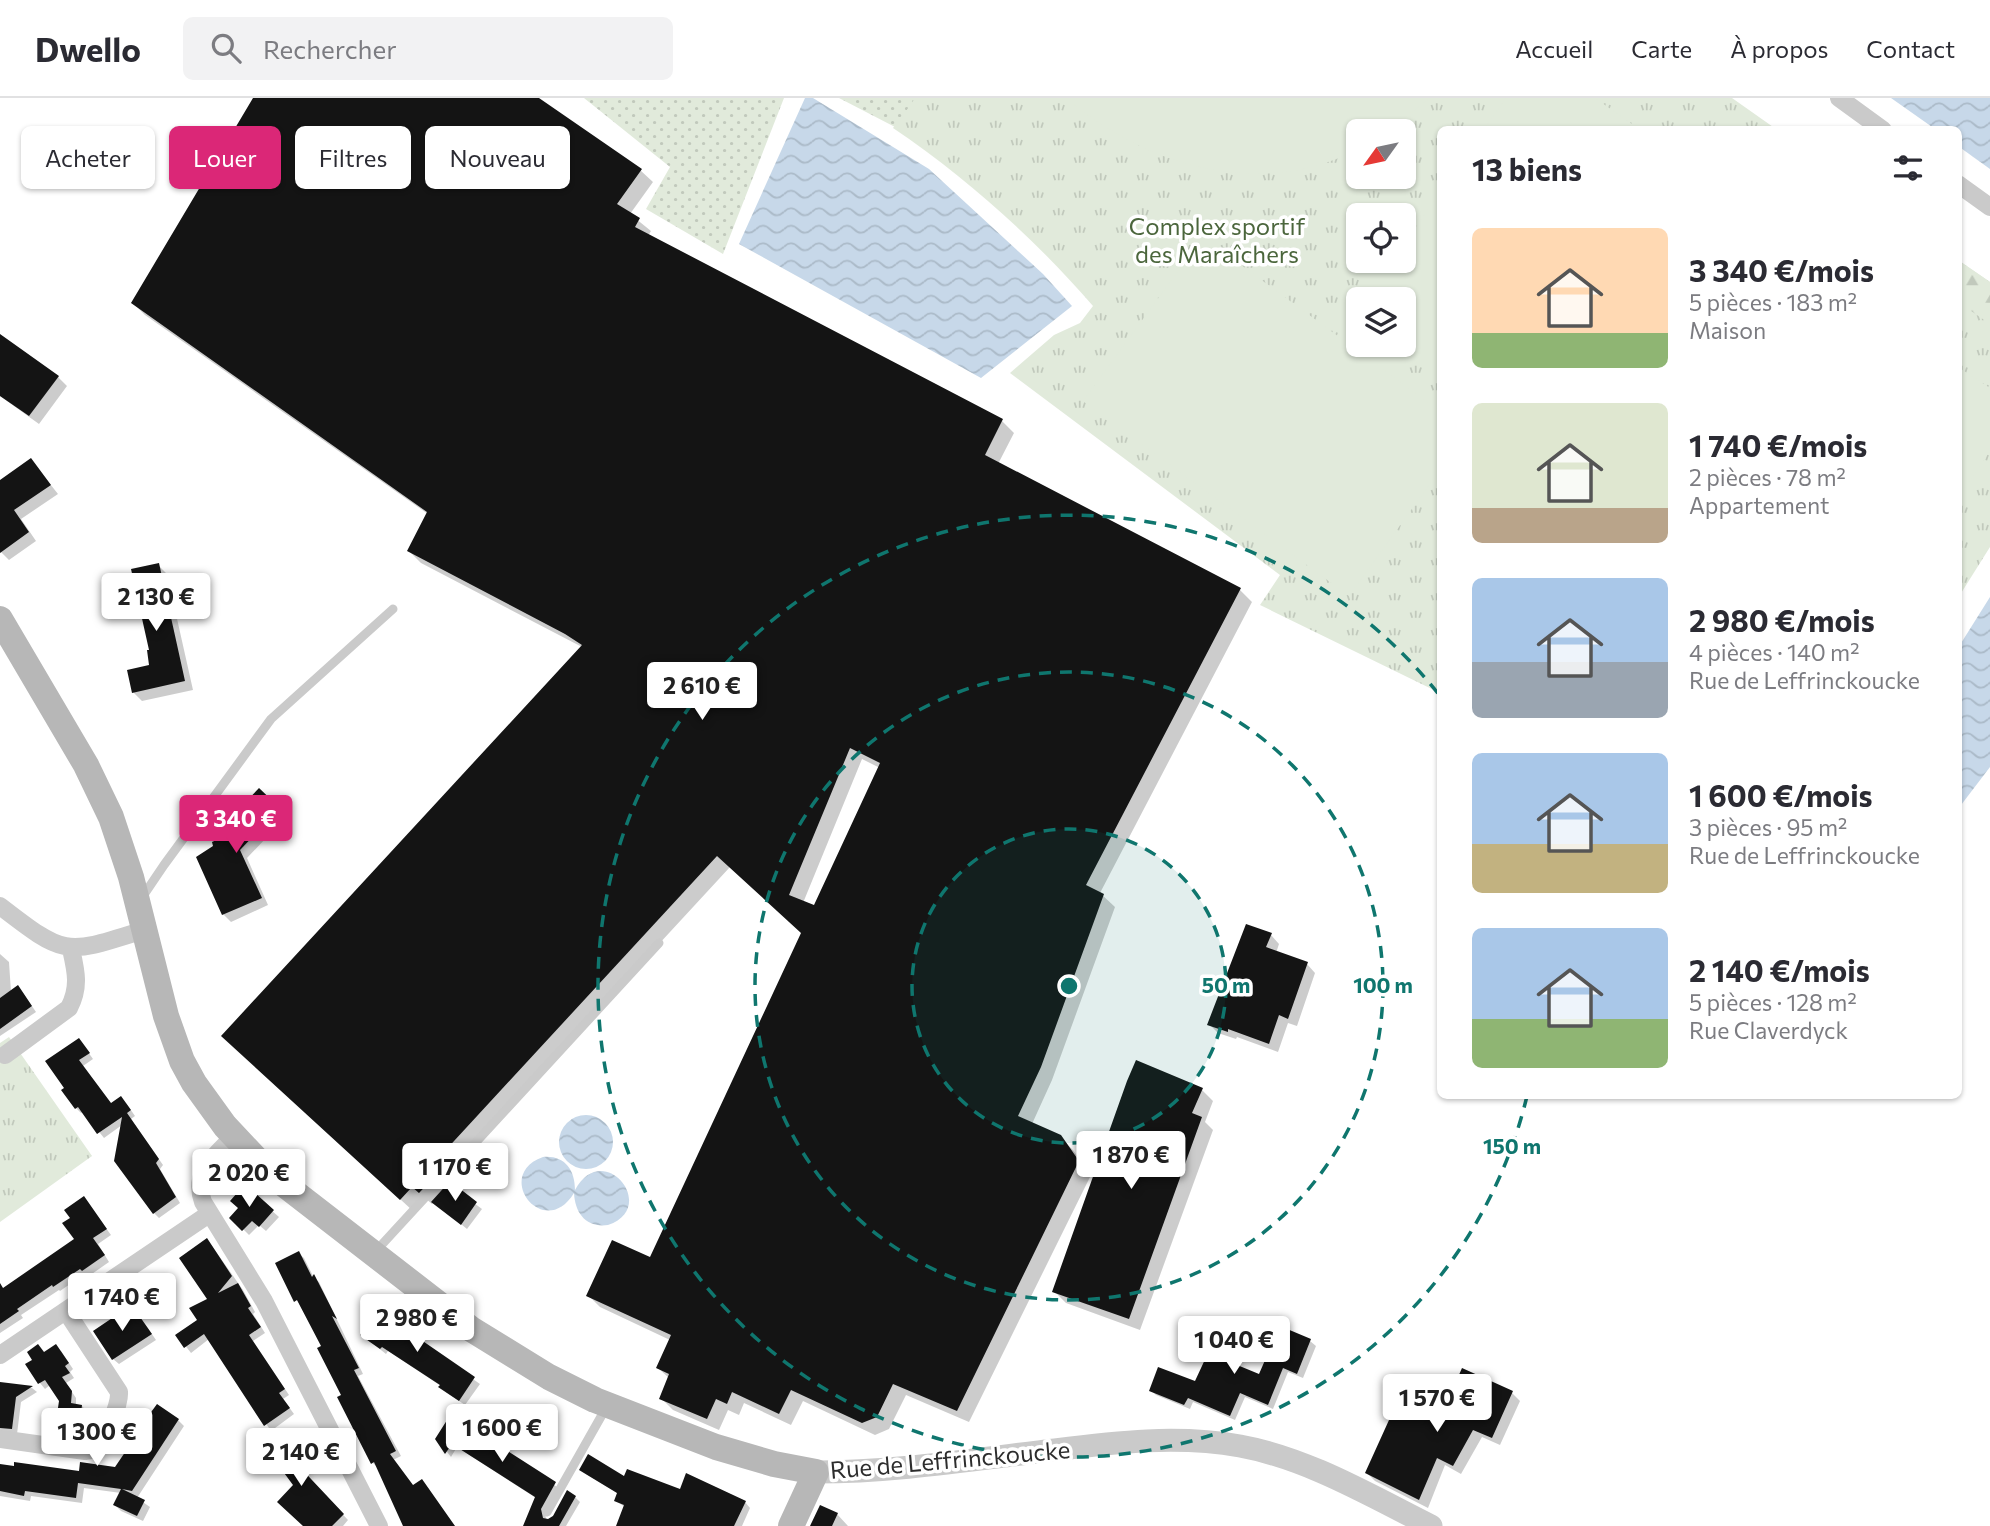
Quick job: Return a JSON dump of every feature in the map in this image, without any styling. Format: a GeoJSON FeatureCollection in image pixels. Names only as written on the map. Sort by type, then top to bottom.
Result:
{"type":"FeatureCollection","features":[{"type":"Feature","properties":{"kind":"main road","name":"Rue de Leffrinckoucke"},"geometry":{"type":"LineString","coordinates":[[0,619],[100,791],[121,844],[166,1016],[182,1061],[211,1107],[234,1136],[281,1182],[504,1351],[563,1385],[608,1405],[737,1454],[774,1465],[816,1472]]}},
{"type":"Feature","properties":{"kind":"main road"},"geometry":{"type":"LineString","coordinates":[[791,1526],[816,1472]]}},
{"type":"Feature","properties":{"kind":"street"},"geometry":{"type":"LineString","coordinates":[[1839,98],[1878,126]]}},
{"type":"Feature","properties":{"kind":"street"},"geometry":{"type":"LineString","coordinates":[[1962,187],[1990,207]]}},
{"type":"Feature","properties":{"kind":"street"},"geometry":{"type":"LineString","coordinates":[[0,906],[42,938],[56,946],[71,949],[98,945],[144,930]]}},
{"type":"Feature","properties":{"kind":"street"},"geometry":{"type":"LineString","coordinates":[[5,1055],[69,1008],[78,982],[71,949]]}},
{"type":"Feature","properties":{"kind":"street"},"geometry":{"type":"LineString","coordinates":[[234,1136],[200,1176],[199,1191],[209,1214],[264,1301],[380,1526]]}},
{"type":"Feature","properties":{"kind":"street"},"geometry":{"type":"LineString","coordinates":[[0,1355],[209,1214]]}},
{"type":"Feature","properties":{"kind":"street"},"geometry":{"type":"LineString","coordinates":[[0,1439],[85,1451],[101,1443],[119,1402],[119,1392],[66,1311]]}},
{"type":"Feature","properties":{"kind":"street","name":"Rue de Leffrinckoucke"},"geometry":{"type":"LineString","coordinates":[[816,1472],[912,1466],[1125,1442],[1202,1441],[1243,1446],[1293,1461],[1431,1526]]}},
{"type":"Feature","properties":{"kind":"lane"},"geometry":{"type":"LineString","coordinates":[[138,903],[271,719],[393,609]]}},
{"type":"Feature","properties":{"kind":"lane"},"geometry":{"type":"LineString","coordinates":[[374,1253],[659,943]]}},
{"type":"Feature","properties":{"kind":"lane"},"geometry":{"type":"LineString","coordinates":[[547,1512],[608,1405]]}},
{"type":"Feature","properties":{"kind":"green space"},"geometry":{"type":"Polygon","coordinates":[[[584,98],[784,98],[723,254],[646,209],[670,167],[584,98]]]}},
{"type":"Feature","properties":{"kind":"green space"},"geometry":{"type":"Polygon","coordinates":[[[839,98],[915,98],[895,127],[839,98]]]}},
{"type":"Feature","properties":{"kind":"green space","name":"Complex sportif des Maraîchers"},"geometry":{"type":"Polygon","coordinates":[[[914,98],[1732,98],[1772,126],[1437,126],[1437,692],[1260,605],[1280,575],[1010,373],[1054,335],[1080,323],[1093,306],[1024,233],[947,167],[893,128],[914,98]]]}},
{"type":"Feature","properties":{"kind":"green space"},"geometry":{"type":"Polygon","coordinates":[[[1067,98],[1430,98],[1403,119],[1346,119],[1346,154],[1296,170],[1263,174],[1230,172],[1165,157],[1106,127],[1067,98]]]}},
{"type":"Feature","properties":{"kind":"green space"},"geometry":{"type":"Polygon","coordinates":[[[1506,98],[1595,98],[1635,126],[1486,126],[1506,98]]]}},
{"type":"Feature","properties":{"kind":"green space"},"geometry":{"type":"Polygon","coordinates":[[[1434,201],[1437,204],[1437,377],[1410,357],[1416,357],[1416,287],[1373,287],[1382,273],[1416,273],[1416,227],[1434,201]]]}},
{"type":"Feature","properties":{"kind":"green space"},"geometry":{"type":"Polygon","coordinates":[[[1203,237],[1346,342],[1346,357],[1366,357],[1437,409],[1437,474],[1349,596],[1083,401],[1203,237]]]}},
{"type":"Feature","properties":{"kind":"green space"},"geometry":{"type":"Polygon","coordinates":[[[1962,263],[1990,282],[1990,547],[1962,592],[1962,263]]]}},
{"type":"Feature","properties":{"kind":"green space"},"geometry":{"type":"Polygon","coordinates":[[[1962,263],[1990,282],[1990,324],[1962,305],[1962,263]]]}},
{"type":"Feature","properties":{"kind":"green space"},"geometry":{"type":"Polygon","coordinates":[[[1962,370],[1990,388],[1990,451],[1962,493],[1962,370]]]}},
{"type":"Feature","properties":{"kind":"green space"},"geometry":{"type":"Polygon","coordinates":[[[9,1037],[92,1156],[0,1222],[0,1043],[9,1037]]]}},
{"type":"Feature","properties":{"kind":"water"},"geometry":{"type":"Polygon","coordinates":[[[805,98],[813,98],[929,169],[1043,274],[1072,306],[981,378],[739,244],[805,98]]]}},
{"type":"Feature","properties":{"kind":"water"},"geometry":{"type":"Polygon","coordinates":[[[1891,98],[1990,98],[1990,169],[1962,149],[1962,126],[1931,126],[1891,98]]]}},
{"type":"Feature","properties":{"kind":"water"},"geometry":{"type":"Polygon","coordinates":[[[1990,597],[1990,767],[1962,804],[1962,642],[1990,597]]]}},
{"type":"Feature","properties":{"kind":"water"},"geometry":{"type":"Polygon","coordinates":[[[586,1115],[605,1123],[613,1142],[605,1161],[586,1169],[567,1161],[559,1142],[567,1123],[586,1115]]]}},
{"type":"Feature","properties":{"kind":"water"},"geometry":{"type":"Polygon","coordinates":[[[543,1157],[557,1158],[567,1165],[573,1176],[575,1190],[587,1176],[599,1171],[611,1173],[622,1181],[628,1192],[629,1205],[623,1216],[608,1225],[588,1222],[577,1207],[574,1193],[562,1206],[549,1211],[538,1208],[528,1200],[522,1189],[522,1177],[528,1166],[543,1157]]]}},
{"type":"Feature","properties":{"kind":"building"},"geometry":{"type":"Polygon","coordinates":[[[253,98],[539,98],[642,169],[617,204],[640,218],[635,227],[1003,419],[985,455],[1241,588],[1086,885],[1104,894],[1041,1067],[1018,1116],[1061,1135],[1079,1161],[957,1411],[893,1384],[877,1417],[862,1423],[791,1390],[779,1414],[732,1392],[727,1404],[716,1399],[707,1419],[659,1399],[669,1374],[656,1368],[671,1335],[586,1296],[612,1240],[650,1257],[801,933],[717,856],[431,1166],[439,1172],[419,1193],[412,1187],[400,1200],[221,1036],[582,645],[407,551],[427,512],[131,303],[199,189],[281,189],[281,126],[236,126],[253,98]],[[850,748],[789,895],[814,905],[880,763],[850,748]]]}},
{"type":"Feature","properties":{"kind":"building"},"geometry":{"type":"Polygon","coordinates":[[[0,334],[59,376],[29,416],[0,396],[0,334]]]}},
{"type":"Feature","properties":{"kind":"building"},"geometry":{"type":"Polygon","coordinates":[[[31,458],[51,485],[14,510],[29,532],[0,553],[0,480],[31,458]]]}},
{"type":"Feature","properties":{"kind":"building"},"geometry":{"type":"Polygon","coordinates":[[[159,563],[185,681],[132,693],[127,670],[149,665],[149,650],[131,569],[159,563]]]}},
{"type":"Feature","properties":{"kind":"building"},"geometry":{"type":"Polygon","coordinates":[[[259,788],[280,808],[240,850],[262,898],[222,915],[196,857],[213,846],[212,842],[221,838],[216,833],[259,788]]]}},
{"type":"Feature","properties":{"kind":"building"},"geometry":{"type":"Polygon","coordinates":[[[1246,924],[1272,933],[1266,947],[1308,962],[1288,1019],[1279,1015],[1269,1044],[1228,1029],[1228,1032],[1207,1025],[1246,924]]]}},
{"type":"Feature","properties":{"kind":"building"},"geometry":{"type":"Polygon","coordinates":[[[18,985],[32,1006],[0,1029],[0,998],[18,985]]]}},
{"type":"Feature","properties":{"kind":"building"},"geometry":{"type":"Polygon","coordinates":[[[79,1038],[90,1053],[79,1060],[111,1103],[121,1096],[131,1110],[127,1113],[159,1159],[156,1163],[176,1197],[153,1214],[114,1161],[122,1117],[97,1134],[78,1107],[75,1109],[61,1090],[64,1088],[45,1061],[79,1038]]]}},
{"type":"Feature","properties":{"kind":"building"},"geometry":{"type":"Polygon","coordinates":[[[1136,1060],[1203,1088],[1192,1113],[1202,1117],[1129,1319],[1052,1292],[1136,1060]]]}},
{"type":"Feature","properties":{"kind":"building"},"geometry":{"type":"Polygon","coordinates":[[[450,1181],[477,1202],[461,1225],[431,1202],[450,1181]]]}},
{"type":"Feature","properties":{"kind":"building"},"geometry":{"type":"Polygon","coordinates":[[[245,1184],[274,1210],[259,1227],[252,1221],[242,1231],[229,1218],[238,1208],[230,1201],[245,1184]]]}},
{"type":"Feature","properties":{"kind":"building"},"geometry":{"type":"Polygon","coordinates":[[[84,1196],[107,1229],[93,1238],[105,1255],[82,1271],[80,1269],[53,1287],[52,1285],[0,1324],[0,1283],[3,1288],[74,1239],[62,1223],[70,1218],[64,1210],[84,1196]]]}},
{"type":"Feature","properties":{"kind":"building"},"geometry":{"type":"Polygon","coordinates":[[[207,1238],[232,1276],[218,1293],[238,1283],[251,1306],[248,1308],[261,1327],[249,1335],[285,1389],[279,1393],[290,1408],[264,1426],[204,1334],[184,1348],[175,1335],[197,1320],[189,1308],[207,1299],[179,1258],[207,1238]]]}},
{"type":"Feature","properties":{"kind":"building"},"geometry":{"type":"Polygon","coordinates":[[[299,1251],[312,1277],[314,1274],[359,1368],[354,1370],[396,1451],[390,1454],[413,1485],[422,1479],[455,1526],[403,1526],[374,1462],[371,1464],[337,1397],[341,1395],[317,1348],[321,1346],[297,1300],[294,1302],[275,1263],[299,1251]]]}},
{"type":"Feature","properties":{"kind":"building"},"geometry":{"type":"Polygon","coordinates":[[[133,1307],[152,1334],[112,1360],[93,1331],[133,1307]]]}},
{"type":"Feature","properties":{"kind":"building"},"geometry":{"type":"Polygon","coordinates":[[[379,1307],[400,1321],[398,1324],[475,1377],[459,1401],[438,1387],[440,1385],[360,1335],[379,1307]]]}},
{"type":"Feature","properties":{"kind":"building"},"geometry":{"type":"Polygon","coordinates":[[[1280,1326],[1311,1339],[1297,1374],[1283,1368],[1268,1405],[1240,1393],[1230,1416],[1188,1398],[1184,1405],[1149,1391],[1158,1367],[1195,1381],[1208,1353],[1259,1374],[1280,1326]]]}},
{"type":"Feature","properties":{"kind":"building"},"geometry":{"type":"Polygon","coordinates":[[[38,1344],[44,1352],[56,1344],[69,1363],[65,1366],[70,1373],[62,1377],[72,1391],[71,1403],[82,1405],[78,1439],[54,1435],[59,1401],[45,1380],[38,1384],[25,1364],[32,1360],[27,1352],[38,1344]]]}},
{"type":"Feature","properties":{"kind":"building"},"geometry":{"type":"Polygon","coordinates":[[[1462,1368],[1513,1391],[1492,1438],[1473,1430],[1453,1466],[1437,1458],[1419,1500],[1365,1473],[1394,1409],[1407,1415],[1412,1406],[1440,1418],[1462,1368]]]}},
{"type":"Feature","properties":{"kind":"building"},"geometry":{"type":"Polygon","coordinates":[[[0,1382],[33,1386],[16,1397],[12,1429],[0,1428],[0,1382]]]}},
{"type":"Feature","properties":{"kind":"building"},"geometry":{"type":"Polygon","coordinates":[[[157,1404],[179,1419],[132,1491],[122,1489],[145,1500],[137,1516],[113,1505],[121,1489],[78,1483],[76,1498],[25,1491],[24,1496],[0,1491],[0,1464],[14,1466],[14,1462],[79,1471],[80,1462],[115,1467],[157,1404]]]}},
{"type":"Feature","properties":{"kind":"building"},"geometry":{"type":"Polygon","coordinates":[[[456,1406],[508,1440],[503,1448],[556,1482],[541,1509],[543,1518],[553,1516],[567,1490],[576,1496],[559,1526],[523,1526],[535,1497],[452,1444],[445,1454],[435,1439],[456,1406]]]}},
{"type":"Feature","properties":{"kind":"building"},"geometry":{"type":"Polygon","coordinates":[[[280,1431],[300,1458],[295,1462],[344,1514],[332,1526],[303,1526],[277,1502],[293,1485],[262,1443],[280,1431]]]}},
{"type":"Feature","properties":{"kind":"building"},"geometry":{"type":"Polygon","coordinates":[[[588,1454],[624,1476],[627,1469],[680,1489],[686,1473],[746,1501],[734,1526],[616,1526],[624,1505],[614,1501],[617,1493],[579,1470],[588,1454]]]}},
{"type":"Feature","properties":{"kind":"building"},"geometry":{"type":"Polygon","coordinates":[[[820,1505],[838,1513],[832,1526],[810,1526],[820,1505]]]}}]}
